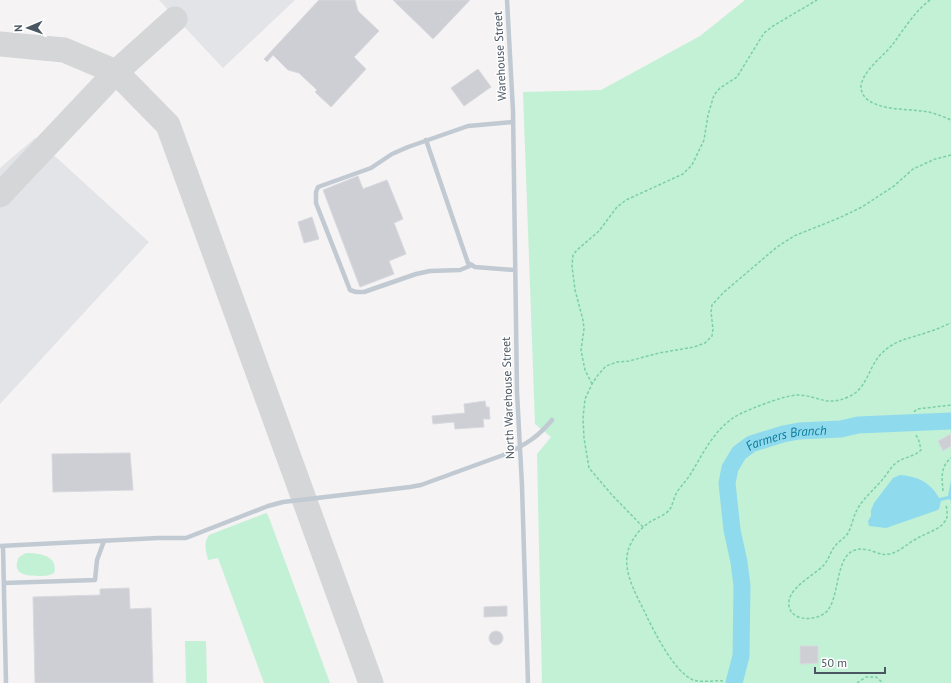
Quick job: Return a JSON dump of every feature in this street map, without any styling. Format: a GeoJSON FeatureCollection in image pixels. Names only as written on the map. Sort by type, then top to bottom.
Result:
{"type":"FeatureCollection","features":[{"type":"Feature","properties":{"kind":"lane","name":"Warehouse Street"},"geometry":{"type":"LineString","coordinates":[[507,0],[512,111]]}},
{"type":"Feature","properties":{"kind":"lane","name":"North Warehouse Street"},"geometry":{"type":"LineString","coordinates":[[512,111],[517,392],[522,486],[528,683]]}},
{"type":"Feature","properties":{"kind":"lane"},"geometry":{"type":"LineString","coordinates":[[472,265],[460,270],[430,271],[364,292],[350,290],[316,203],[316,192],[318,187],[371,168],[392,154],[426,140],[468,126],[513,122]]}},
{"type":"Feature","properties":{"kind":"lane"},"geometry":{"type":"LineString","coordinates":[[426,140],[468,263],[475,267],[514,270]]}},
{"type":"Feature","properties":{"kind":"lane"},"geometry":{"type":"LineString","coordinates":[[6,683],[2,546],[186,538],[268,506],[284,502],[421,485],[506,454],[530,442],[544,430],[552,420]]}},
{"type":"Feature","properties":{"kind":"lane"},"geometry":{"type":"LineString","coordinates":[[4,584],[94,580],[97,560],[104,541]]}},
{"type":"Feature","properties":{"kind":"path"},"geometry":{"type":"LineString","coordinates":[[592,384],[585,370],[581,350],[584,329],[575,290],[572,266],[573,255],[599,231],[617,206],[626,200],[683,174],[692,165],[704,140],[708,115],[714,94],[720,88],[737,77],[764,33],[817,0]]}},
{"type":"Feature","properties":{"kind":"path"},"geometry":{"type":"LineString","coordinates":[[930,0],[923,5],[892,45],[864,77],[861,86],[862,94],[870,102],[886,107],[923,111],[951,120]]}},
{"type":"Feature","properties":{"kind":"path"},"geometry":{"type":"LineString","coordinates":[[643,526],[612,496],[589,468],[586,457],[583,418],[585,399],[592,384],[606,366],[617,362],[629,361],[658,353],[694,347],[705,343],[712,336],[712,305],[724,292],[778,247],[794,236],[862,207],[894,186],[913,169],[935,159],[951,155]]}},
{"type":"Feature","properties":{"kind":"path"},"geometry":{"type":"LineString","coordinates":[[723,681],[694,680],[684,673],[663,648],[655,634],[628,574],[628,551],[632,541],[643,526],[670,509],[678,491],[709,442],[731,419],[742,413],[788,396],[799,395],[832,402],[849,396],[858,391],[864,384],[874,363],[898,341],[930,332],[951,323]]}},
{"type":"Feature","properties":{"kind":"path"},"geometry":{"type":"LineString","coordinates":[[914,412],[917,408],[951,405]]}},
{"type":"Feature","properties":{"kind":"path"},"geometry":{"type":"LineString","coordinates":[[916,435],[921,450],[917,454],[899,460],[893,465],[882,481],[872,490],[857,510],[847,533],[835,546],[827,562],[822,568],[809,577],[790,597],[790,610],[795,615],[803,618],[812,618],[823,615],[828,610],[832,602],[840,568],[848,554],[855,550],[864,549],[881,554],[890,554],[898,551],[914,539],[943,524],[946,520],[946,505]]}},
{"type":"Feature","properties":{"kind":"path"},"geometry":{"type":"LineString","coordinates":[[943,491],[942,470],[951,458]]}},
{"type":"Feature","properties":{"kind":"path"},"geometry":{"type":"LineString","coordinates":[[857,683],[866,677],[876,677],[883,683]]}},
{"type":"Feature","properties":{"kind":"shaded area"},"geometry":{"type":"Polygon","coordinates":[[[159,0],[295,0],[223,68],[159,0]]]}},
{"type":"Feature","properties":{"kind":"shaded area"},"geometry":{"type":"Polygon","coordinates":[[[35,138],[149,242],[0,404],[0,168],[35,138]]]}},
{"type":"Feature","properties":{"kind":"green space"},"geometry":{"type":"Polygon","coordinates":[[[745,0],[951,0],[951,683],[542,683],[537,454],[551,437],[535,424],[523,92],[601,90],[700,36],[745,0]]]}},
{"type":"Feature","properties":{"kind":"green space"},"geometry":{"type":"Polygon","coordinates":[[[266,513],[330,683],[264,683],[218,558],[208,560],[206,544],[209,535],[266,513]]]}},
{"type":"Feature","properties":{"kind":"green space"},"geometry":{"type":"Polygon","coordinates":[[[26,553],[46,556],[51,559],[55,567],[54,573],[38,576],[21,573],[18,570],[17,563],[19,557],[26,553]]]}},
{"type":"Feature","properties":{"kind":"green space"},"geometry":{"type":"Polygon","coordinates":[[[185,641],[206,641],[207,683],[186,683],[185,641]]]}},
{"type":"Feature","properties":{"kind":"water"},"geometry":{"type":"Polygon","coordinates":[[[900,475],[913,477],[923,481],[932,488],[939,498],[948,496],[951,480],[951,501],[949,499],[941,501],[939,509],[935,511],[886,528],[869,526],[868,521],[871,516],[871,510],[874,503],[893,478],[900,475]]]}},
{"type":"Feature","properties":{"kind":"building"},"geometry":{"type":"Polygon","coordinates":[[[319,0],[355,0],[358,11],[379,31],[354,57],[366,69],[331,107],[315,92],[317,90],[299,73],[288,70],[273,55],[267,62],[264,59],[319,0]]]}},
{"type":"Feature","properties":{"kind":"building"},"geometry":{"type":"Polygon","coordinates":[[[393,0],[470,0],[433,39],[393,0]]]}},
{"type":"Feature","properties":{"kind":"building"},"geometry":{"type":"Polygon","coordinates":[[[478,69],[491,87],[464,106],[451,88],[478,69]]]}},
{"type":"Feature","properties":{"kind":"building"},"geometry":{"type":"Polygon","coordinates":[[[358,176],[363,189],[387,180],[403,219],[394,223],[406,254],[389,261],[394,274],[360,287],[323,190],[358,176]]]}},
{"type":"Feature","properties":{"kind":"building"},"geometry":{"type":"Polygon","coordinates":[[[312,217],[319,239],[304,243],[298,222],[312,217]]]}},
{"type":"Feature","properties":{"kind":"building"},"geometry":{"type":"Polygon","coordinates":[[[485,401],[486,407],[489,407],[490,419],[483,419],[484,427],[455,429],[454,422],[433,424],[432,416],[465,413],[464,404],[485,401]]]}},
{"type":"Feature","properties":{"kind":"building"},"geometry":{"type":"Polygon","coordinates":[[[951,434],[951,446],[943,451],[938,441],[951,434]]]}},
{"type":"Feature","properties":{"kind":"building"},"geometry":{"type":"Polygon","coordinates":[[[130,453],[133,490],[53,492],[52,454],[130,453]]]}},
{"type":"Feature","properties":{"kind":"building"},"geometry":{"type":"Polygon","coordinates":[[[129,588],[130,609],[151,608],[153,683],[35,683],[33,597],[100,595],[100,589],[129,588]]]}},
{"type":"Feature","properties":{"kind":"building"},"geometry":{"type":"Polygon","coordinates":[[[507,606],[507,616],[484,617],[484,607],[507,606]]]}},
{"type":"Feature","properties":{"kind":"building"},"geometry":{"type":"Polygon","coordinates":[[[493,631],[499,631],[503,635],[503,641],[499,645],[493,645],[489,641],[489,635],[493,631]]]}},
{"type":"Feature","properties":{"kind":"building"},"geometry":{"type":"Polygon","coordinates":[[[800,646],[818,646],[818,663],[800,664],[800,646]]]}},
{"type":"Feature","properties":{"kind":"waterway","name":"Farmers Branch"},"geometry":{"type":"LineString","coordinates":[[734,683],[741,656],[742,586],[739,562],[732,530],[727,483],[730,468],[739,453],[751,444],[783,434],[799,431],[841,429],[858,425],[951,421]]}},
{"type":"Feature","properties":{"kind":"taxiway"},"geometry":{"type":"LineString","coordinates":[[0,44],[64,50],[116,72],[175,19]]}},
{"type":"Feature","properties":{"kind":"taxiway"},"geometry":{"type":"LineString","coordinates":[[0,195],[116,72],[168,125],[371,683]]}}]}
